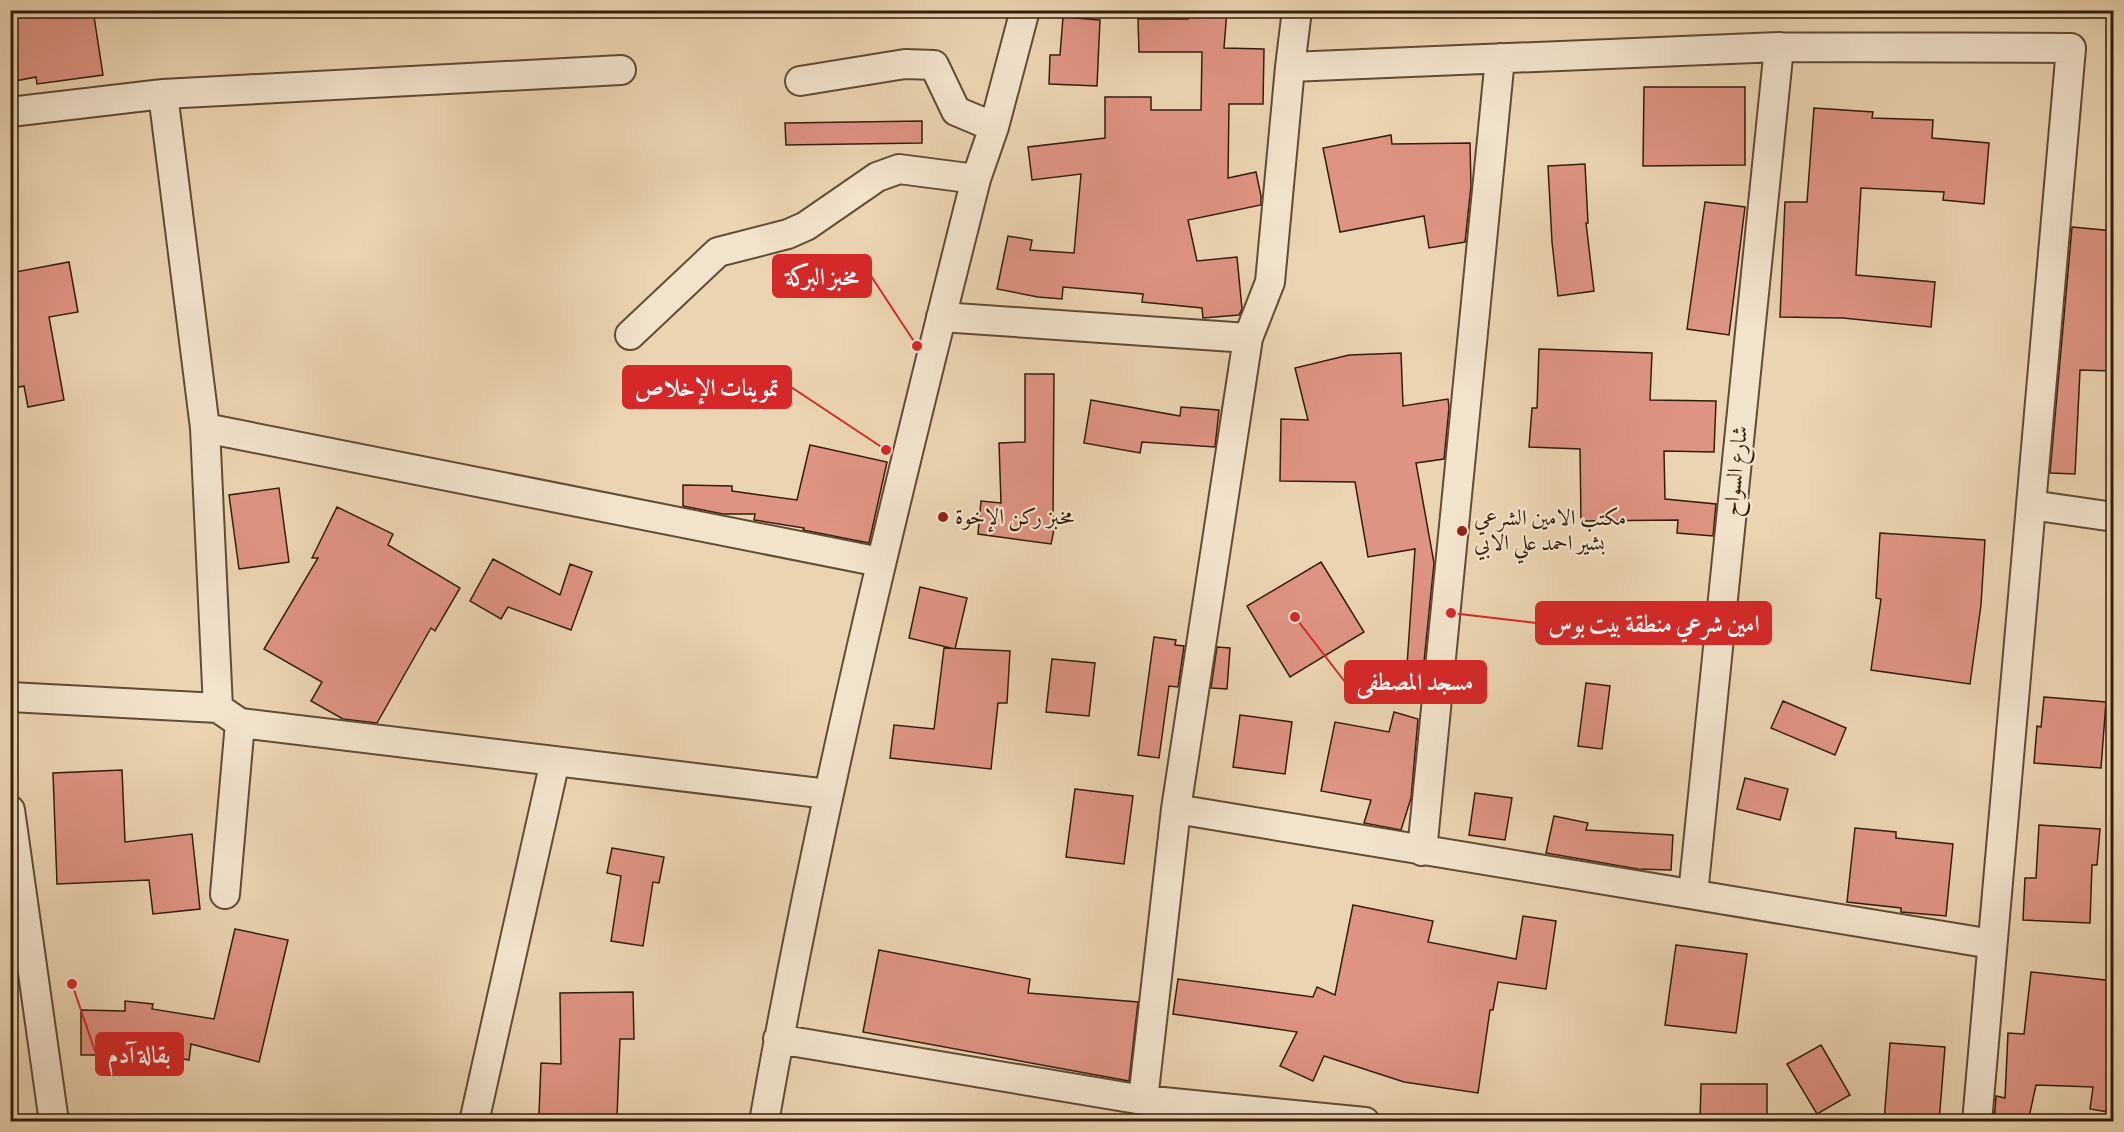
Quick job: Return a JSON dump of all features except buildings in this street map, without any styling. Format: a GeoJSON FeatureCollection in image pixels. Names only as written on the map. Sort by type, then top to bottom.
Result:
{"type":"FeatureCollection","features":[{"type":"Feature","properties":{"kind":"street"},"geometry":{"type":"LineString","coordinates":[[764,1122],[778,1039],[828,794],[880,562],[976,179],[994,128],[1025,10]]}},
{"type":"Feature","properties":{"kind":"street"},"geometry":{"type":"LineString","coordinates":[[1143,1100],[1176,809],[1248,338],[1270,282],[1297,10]]}},
{"type":"Feature","properties":{"kind":"street"},"geometry":{"type":"LineString","coordinates":[[1290,67],[1779,47],[2071,48],[1977,1122]]}},
{"type":"Feature","properties":{"kind":"street","name":"شارع السواح"},"geometry":{"type":"LineString","coordinates":[[1693,894],[1779,47]]}},
{"type":"Feature","properties":{"kind":"street"},"geometry":{"type":"LineString","coordinates":[[1422,851],[1500,58]]}},
{"type":"Feature","properties":{"kind":"street"},"geometry":{"type":"LineString","coordinates":[[800,81],[905,64],[934,65],[956,111],[994,128]]}},
{"type":"Feature","properties":{"kind":"street"},"geometry":{"type":"LineString","coordinates":[[10,112],[163,94],[621,70]]}},
{"type":"Feature","properties":{"kind":"street"},"geometry":{"type":"LineString","coordinates":[[163,94],[205,428],[229,715],[225,894]]}},
{"type":"Feature","properties":{"kind":"street"},"geometry":{"type":"LineString","coordinates":[[630,335],[718,252],[788,234],[806,226],[877,177],[899,169],[976,179]]}},
{"type":"Feature","properties":{"kind":"street"},"geometry":{"type":"LineString","coordinates":[[941,317],[1248,338]]}},
{"type":"Feature","properties":{"kind":"street"},"geometry":{"type":"LineString","coordinates":[[205,428],[880,562]]}},
{"type":"Feature","properties":{"kind":"street"},"geometry":{"type":"LineString","coordinates":[[2031,505],[2114,517]]}},
{"type":"Feature","properties":{"kind":"street"},"geometry":{"type":"LineString","coordinates":[[10,697],[229,715],[555,761],[828,794]]}},
{"type":"Feature","properties":{"kind":"street"},"geometry":{"type":"LineString","coordinates":[[474,1122],[555,761]]}},
{"type":"Feature","properties":{"kind":"street"},"geometry":{"type":"LineString","coordinates":[[1176,809],[1992,944]]}},
{"type":"Feature","properties":{"kind":"street"},"geometry":{"type":"LineString","coordinates":[[10,810],[21,960],[54,1122]]}},
{"type":"Feature","properties":{"kind":"street"},"geometry":{"type":"LineString","coordinates":[[778,1039],[1143,1100],[1365,1122]]}},
{"type":"Feature","properties":{"kind":"place","name":"مخبز البركة"},"geometry":{"type":"Point","coordinates":[917,346]}},
{"type":"Feature","properties":{"kind":"place","name":"تموينات الإخلاص"},"geometry":{"type":"Point","coordinates":[886,450]}},
{"type":"Feature","properties":{"kind":"place","name":"مخبز ركن الإخوة"},"geometry":{"type":"Point","coordinates":[943,517]}},
{"type":"Feature","properties":{"kind":"place","name":"مكتب الامين الشرعي بشير احمد علي الابي"},"geometry":{"type":"Point","coordinates":[1462,531]}},
{"type":"Feature","properties":{"kind":"place","name":"امين شرعي منطقة بيت بوس"},"geometry":{"type":"Point","coordinates":[1451,613]}},
{"type":"Feature","properties":{"kind":"place","name":"مسجد المصطفى"},"geometry":{"type":"Point","coordinates":[1295,617]}},
{"type":"Feature","properties":{"kind":"place","name":"بقالة آدم"},"geometry":{"type":"Point","coordinates":[72,984]}}]}
